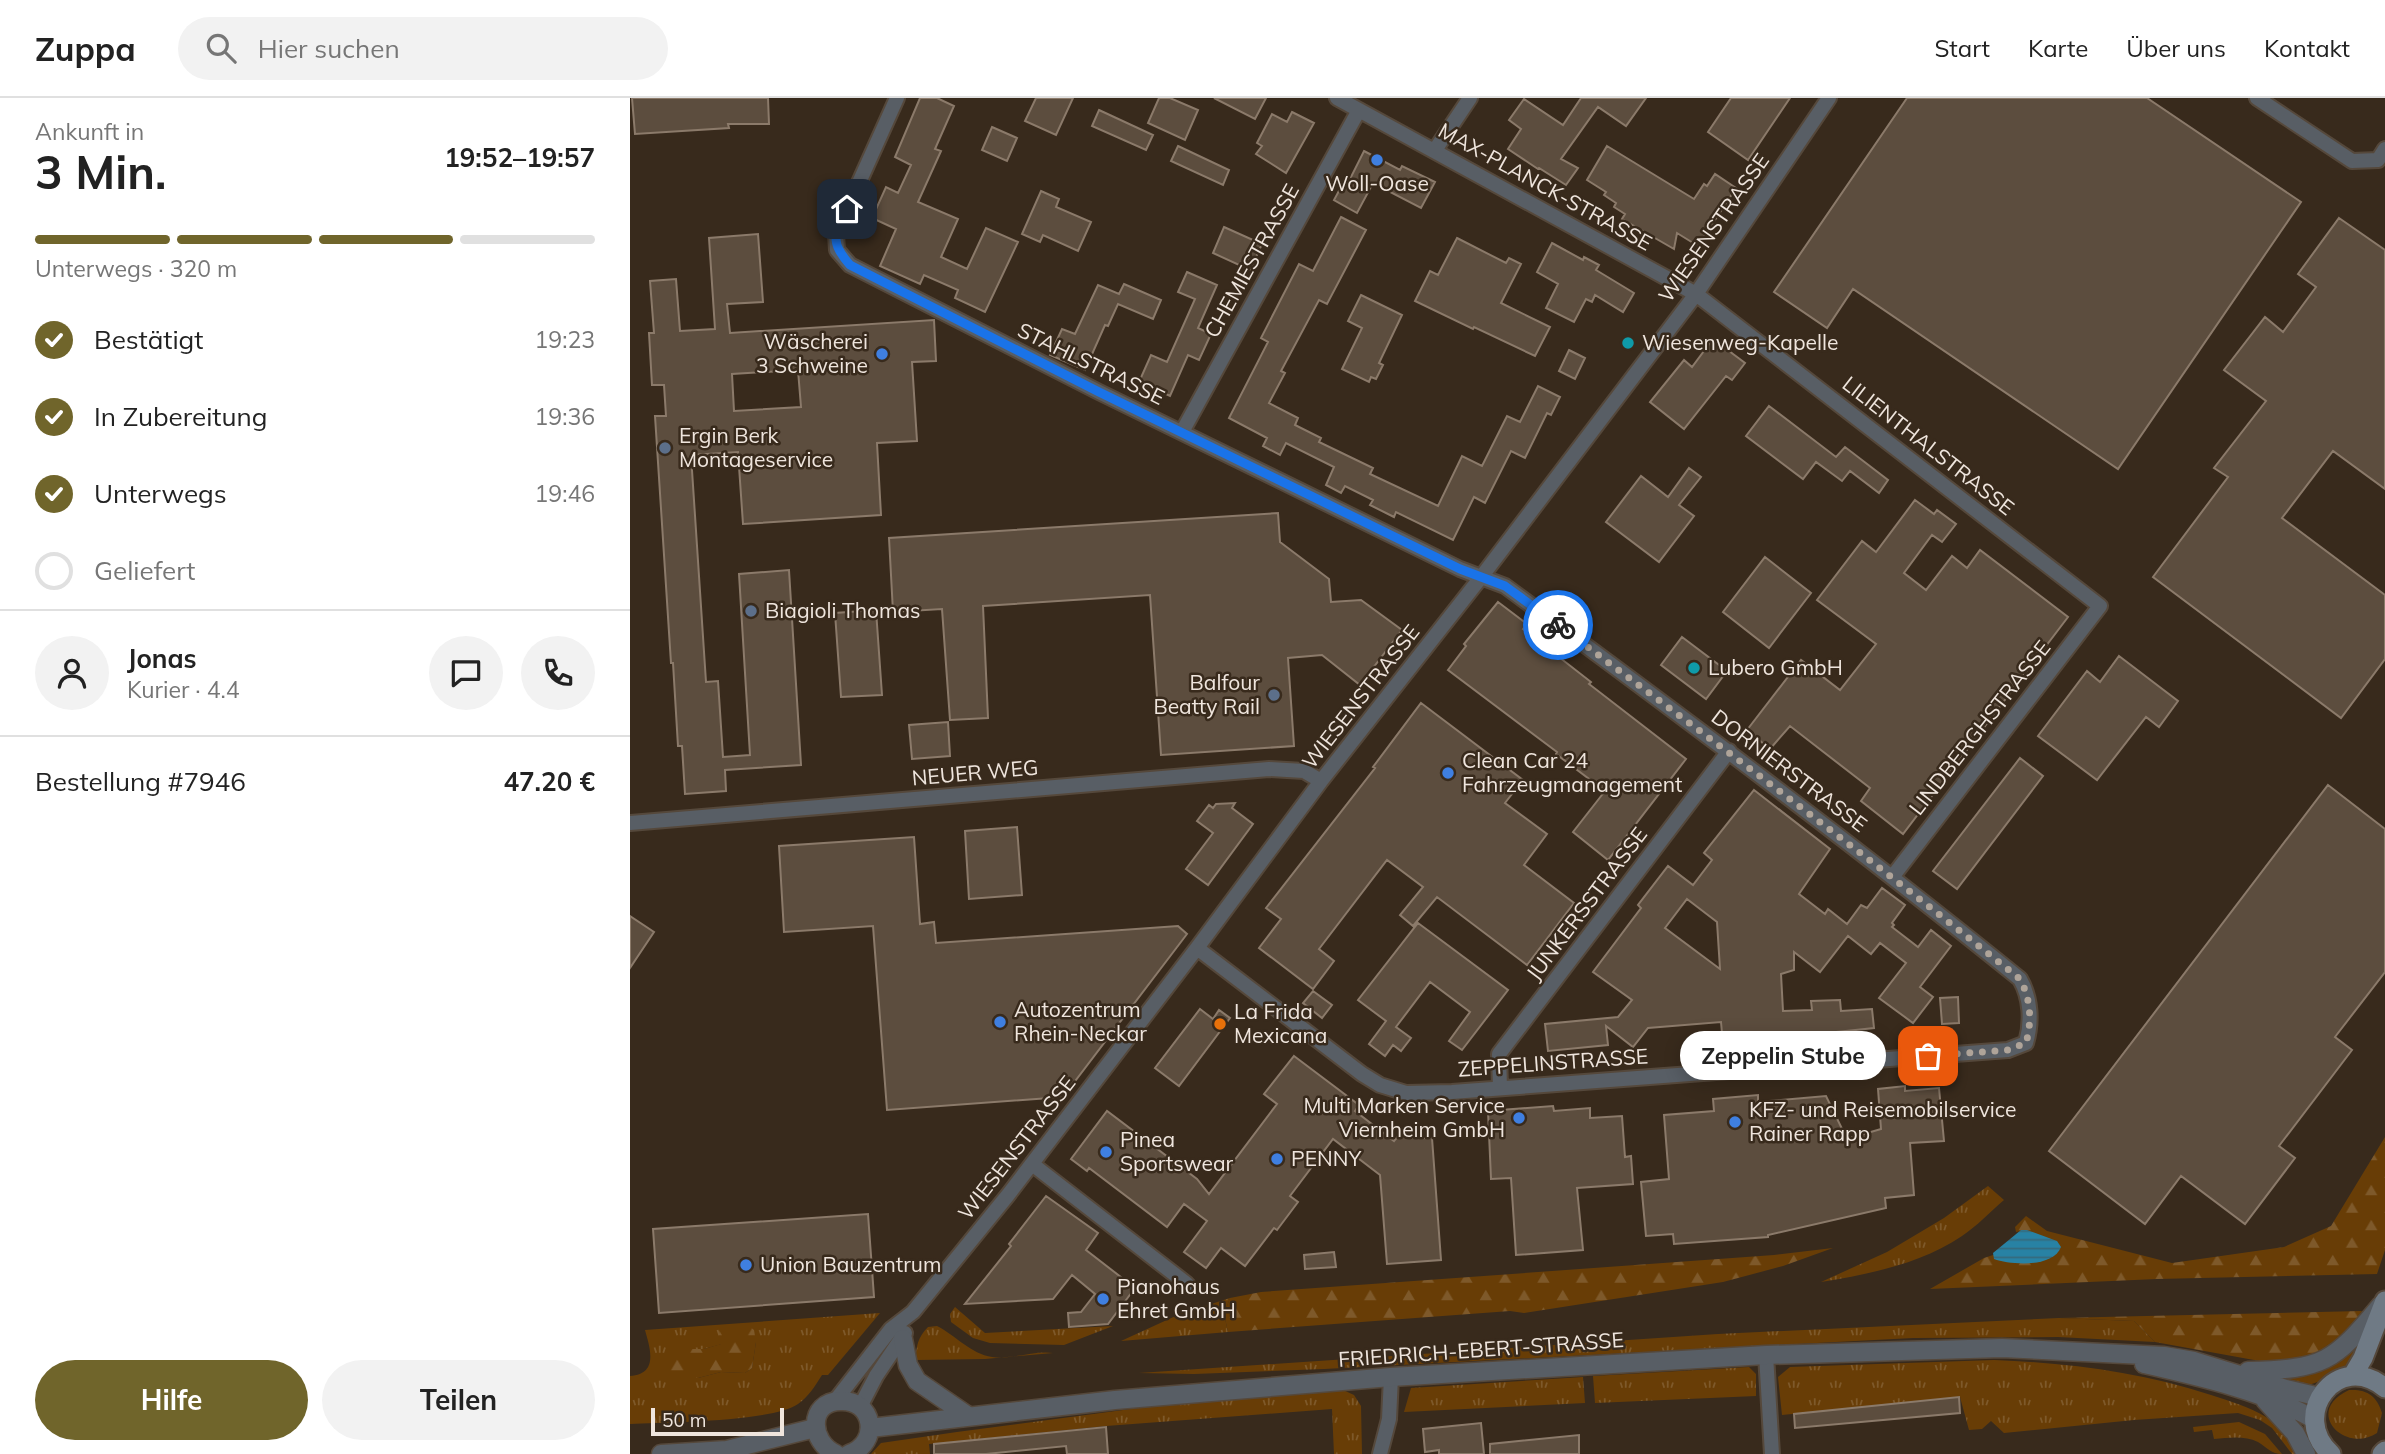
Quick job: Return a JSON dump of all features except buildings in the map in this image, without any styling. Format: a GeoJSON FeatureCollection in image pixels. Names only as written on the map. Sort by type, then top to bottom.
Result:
{"type":"FeatureCollection","features":[{"type":"Feature","properties":{"kind":"main road"},"geometry":{"type":"LineString","coordinates":[[2353,1375],[2363,1358],[2385,1300]]}},
{"type":"Feature","properties":{"kind":"main road"},"geometry":{"type":"LineString","coordinates":[[2329,1454],[2319,1439],[2314,1419],[2320,1397],[2332,1383],[2353,1375],[2365,1376],[2385,1388]]}},
{"type":"Feature","properties":{"kind":"street","name":"STAHLSTRASSE"},"geometry":{"type":"LineString","coordinates":[[897,98],[836,234],[837,250],[850,265],[1460,569],[1482,576]]}},
{"type":"Feature","properties":{"kind":"street","name":"MAX-PLANCK-STRASSE"},"geometry":{"type":"LineString","coordinates":[[1337,98],[1696,294]]}},
{"type":"Feature","properties":{"kind":"street"},"geometry":{"type":"LineString","coordinates":[[1435,150],[1470,98]]}},
{"type":"Feature","properties":{"kind":"street","name":"WIESENSTRASSE"},"geometry":{"type":"LineString","coordinates":[[835,1401],[891,1329],[913,1312],[1032,1164],[1321,781],[1482,576],[1696,294],[1829,98]]}},
{"type":"Feature","properties":{"kind":"street"},"geometry":{"type":"LineString","coordinates":[[2257,98],[2352,161],[2378,160],[2385,149]]}},
{"type":"Feature","properties":{"kind":"street","name":"CHEMIESTRASSE"},"geometry":{"type":"LineString","coordinates":[[1182,432],[1359,110]]}},
{"type":"Feature","properties":{"kind":"street","name":"LILIENTHALSTRASSE"},"geometry":{"type":"LineString","coordinates":[[1696,294],[2100,606]]}},
{"type":"Feature","properties":{"kind":"street","name":"DORNIERSTRASSE"},"geometry":{"type":"LineString","coordinates":[[1482,576],[1505,586],[1729,751],[1893,876],[2020,979],[2027,992],[2030,1029]]}},
{"type":"Feature","properties":{"kind":"street","name":"LINDBERGHSTRASSE"},"geometry":{"type":"LineString","coordinates":[[1893,876],[2100,606]]}},
{"type":"Feature","properties":{"kind":"street","name":"JUNKERSSTRASSE"},"geometry":{"type":"LineString","coordinates":[[1500,1088],[1499,1054],[1729,751]]}},
{"type":"Feature","properties":{"kind":"street","name":"NEUER WEG"},"geometry":{"type":"LineString","coordinates":[[630,823],[1269,769],[1304,772],[1321,781]]}},
{"type":"Feature","properties":{"kind":"street","name":"ZEPPELINSTRASSE"},"geometry":{"type":"LineString","coordinates":[[1197,948],[1362,1074],[1380,1085],[1406,1093],[2008,1050],[2026,1043],[2030,1029]]}},
{"type":"Feature","properties":{"kind":"street"},"geometry":{"type":"LineString","coordinates":[[1032,1164],[1187,1284]]}},
{"type":"Feature","properties":{"kind":"street"},"geometry":{"type":"LineString","coordinates":[[2236,1372],[2285,1370],[2315,1365],[2337,1354],[2351,1341],[2385,1300]]}},
{"type":"Feature","properties":{"kind":"street","name":"WIESENSTRASSE"},"geometry":{"type":"LineString","coordinates":[[860,1407],[876,1376],[903,1339],[913,1312]]}},
{"type":"Feature","properties":{"kind":"street"},"geometry":{"type":"LineString","coordinates":[[903,1339],[908,1365],[918,1381],[968,1416]]}},
{"type":"Feature","properties":{"kind":"street","name":"FRIEDRICH-EBERT-STRASSE"},"geometry":{"type":"LineString","coordinates":[[870,1427],[1115,1400],[1391,1377],[1766,1355],[2002,1348],[2194,1360],[2320,1397]]}},
{"type":"Feature","properties":{"kind":"street","name":"FRIEDRICH-EBERT-STRASSE"},"geometry":{"type":"LineString","coordinates":[[2096,1352],[2186,1374],[2262,1397],[2314,1419]]}},
{"type":"Feature","properties":{"kind":"street"},"geometry":{"type":"LineString","coordinates":[[1766,1355],[1772,1454]]}},
{"type":"Feature","properties":{"kind":"street"},"geometry":{"type":"LineString","coordinates":[[1380,1454],[1389,1419],[1391,1377]]}},
{"type":"Feature","properties":{"kind":"street"},"geometry":{"type":"LineString","coordinates":[[2262,1397],[2295,1433],[2306,1454]]}},
{"type":"Feature","properties":{"kind":"street"},"geometry":{"type":"LineString","coordinates":[[836,1454],[821,1444],[815,1428],[820,1411],[835,1401],[849,1401],[860,1407],[866,1413],[870,1427],[867,1441],[849,1454]]}},
{"type":"Feature","properties":{"kind":"street"},"geometry":{"type":"LineString","coordinates":[[661,1454],[728,1452],[815,1428]]}},
{"type":"Feature","properties":{"kind":"green space"},"geometry":{"type":"Polygon","coordinates":[[[2385,1137],[2385,1250],[2377,1274],[2157,1279],[1930,1289],[1996,1254],[2022,1231],[2016,1232],[2015,1227],[2026,1216],[2047,1231],[2172,1263],[2284,1247],[2331,1226],[2385,1137]]]}},
{"type":"Feature","properties":{"kind":"green space"},"geometry":{"type":"Polygon","coordinates":[[[1988,1186],[2004,1200],[1973,1228],[1946,1246],[1912,1261],[1821,1282],[1887,1252],[1944,1218],[1988,1186]]]}},
{"type":"Feature","properties":{"kind":"green space"},"geometry":{"type":"Polygon","coordinates":[[[1833,1248],[1783,1266],[1723,1282],[1524,1313],[1510,1311],[1228,1332],[1224,1314],[1230,1298],[1261,1292],[1774,1255],[1833,1248]]]}},
{"type":"Feature","properties":{"kind":"green space"},"geometry":{"type":"Polygon","coordinates":[[[1230,1298],[1224,1314],[1228,1332],[1121,1341],[1180,1314],[1230,1298]]]}},
{"type":"Feature","properties":{"kind":"green space"},"geometry":{"type":"Polygon","coordinates":[[[955,1307],[985,1333],[1113,1326],[1064,1345],[990,1343],[973,1338],[951,1322],[950,1314],[955,1307]]]}},
{"type":"Feature","properties":{"kind":"green space"},"geometry":{"type":"Polygon","coordinates":[[[2362,1311],[2348,1333],[2320,1353],[2303,1360],[2265,1362],[2155,1342],[2134,1321],[2059,1318],[2362,1311]]]}},
{"type":"Feature","properties":{"kind":"green space"},"geometry":{"type":"Polygon","coordinates":[[[880,1313],[828,1375],[822,1375],[809,1394],[798,1404],[785,1410],[742,1418],[630,1424],[630,1376],[645,1370],[650,1359],[645,1330],[880,1313]],[[756,1342],[722,1344],[704,1349],[671,1349],[681,1378],[698,1378],[721,1372],[745,1373],[752,1368],[756,1342]]]}},
{"type":"Feature","properties":{"kind":"green space"},"geometry":{"type":"Polygon","coordinates":[[[2059,1318],[2134,1321],[2155,1342],[2058,1337],[1913,1338],[1324,1369],[1194,1374],[1139,1373],[1718,1334],[2059,1318]]]}},
{"type":"Feature","properties":{"kind":"green space"},"geometry":{"type":"Polygon","coordinates":[[[748,1325],[754,1330],[756,1342],[752,1368],[745,1373],[721,1372],[698,1378],[681,1378],[652,1372],[655,1358],[671,1349],[704,1349],[721,1344],[720,1327],[748,1325]]]}},
{"type":"Feature","properties":{"kind":"green space"},"geometry":{"type":"Polygon","coordinates":[[[937,1326],[977,1352],[1003,1357],[916,1360],[917,1346],[922,1334],[928,1327],[937,1326]]]}},
{"type":"Feature","properties":{"kind":"green space"},"geometry":{"type":"Polygon","coordinates":[[[2362,1341],[2348,1366],[2323,1380],[2309,1385],[2282,1380],[2332,1366],[2362,1341]]]}},
{"type":"Feature","properties":{"kind":"green space"},"geometry":{"type":"Polygon","coordinates":[[[1994,1360],[2104,1370],[2158,1380],[2211,1395],[2266,1417],[2284,1434],[2297,1454],[2292,1454],[2272,1428],[2260,1420],[2238,1413],[2004,1433],[1991,1421],[1982,1429],[1969,1430],[1960,1397],[1782,1415],[1778,1377],[1790,1367],[1994,1360]]]}},
{"type":"Feature","properties":{"kind":"green space"},"geometry":{"type":"Polygon","coordinates":[[[1749,1367],[1756,1374],[1756,1396],[1595,1403],[1593,1376],[1749,1367]]]}},
{"type":"Feature","properties":{"kind":"green space"},"geometry":{"type":"Polygon","coordinates":[[[1583,1377],[1585,1403],[1404,1412],[1411,1388],[1583,1377]]]}},
{"type":"Feature","properties":{"kind":"green space"},"geometry":{"type":"Polygon","coordinates":[[[1343,1390],[1354,1395],[1361,1406],[1362,1454],[1334,1454],[1332,1409],[1106,1426],[929,1444],[930,1454],[871,1454],[881,1443],[957,1432],[1161,1405],[1343,1390]]]}},
{"type":"Feature","properties":{"kind":"green space"},"geometry":{"type":"Polygon","coordinates":[[[2349,1390],[2366,1392],[2377,1402],[2382,1413],[2377,1433],[2365,1438],[2353,1438],[2334,1428],[2329,1419],[2329,1409],[2335,1399],[2349,1390]]]}},
{"type":"Feature","properties":{"kind":"green space"},"geometry":{"type":"Polygon","coordinates":[[[2239,1422],[2265,1434],[2282,1454],[2272,1452],[2247,1438],[2214,1439],[2212,1430],[2194,1432],[2193,1427],[2239,1422]]]}},
{"type":"Feature","properties":{"kind":"water"},"geometry":{"type":"Polygon","coordinates":[[[2021,1230],[2057,1241],[2061,1247],[2057,1254],[2041,1262],[2011,1263],[1994,1259],[1993,1253],[2021,1230]]]}},
{"type":"Feature","properties":{"kind":"way so far"},"geometry":{"type":"LineString","coordinates":[[1558,625],[1893,876],[2020,979],[2027,992],[2030,1029],[2026,1043],[2008,1050],[1928,1056]]}},
{"type":"Feature","properties":{"kind":"place","name":"Woll-Oase"},"geometry":{"type":"Point","coordinates":[1377,160]}},
{"type":"Feature","properties":{"kind":"place","name":"Wiesenweg-Kapelle"},"geometry":{"type":"Point","coordinates":[1628,343]}},
{"type":"Feature","properties":{"kind":"place","name":"Wäscherei 3 Schweine"},"geometry":{"type":"Point","coordinates":[882,354]}},
{"type":"Feature","properties":{"kind":"place","name":"Ergin Berk Montageservice"},"geometry":{"type":"Point","coordinates":[665,448]}},
{"type":"Feature","properties":{"kind":"place","name":"Biagioli Thomas"},"geometry":{"type":"Point","coordinates":[751,611]}},
{"type":"Feature","properties":{"kind":"place","name":"Lubero GmbH"},"geometry":{"type":"Point","coordinates":[1694,668]}},
{"type":"Feature","properties":{"kind":"place","name":"Balfour Beatty Rail"},"geometry":{"type":"Point","coordinates":[1274,695]}},
{"type":"Feature","properties":{"kind":"place","name":"Clean Car 24 Fahrzeugmanagement"},"geometry":{"type":"Point","coordinates":[1448,773]}},
{"type":"Feature","properties":{"kind":"place","name":"Autozentrum Rhein-Neckar"},"geometry":{"type":"Point","coordinates":[1000,1022]}},
{"type":"Feature","properties":{"kind":"place","name":"La Frida Mexicana"},"geometry":{"type":"Point","coordinates":[1220,1024]}},
{"type":"Feature","properties":{"kind":"place","name":"Zeppelin Stube"},"geometry":{"type":"Point","coordinates":[1928,1056]}},
{"type":"Feature","properties":{"kind":"place","name":"Multi Marken Service Viernheim GmbH"},"geometry":{"type":"Point","coordinates":[1519,1118]}},
{"type":"Feature","properties":{"kind":"place","name":"KFZ- und Reisemobilservice Rainer Rapp"},"geometry":{"type":"Point","coordinates":[1735,1122]}},
{"type":"Feature","properties":{"kind":"place","name":"Pinea Sportswear"},"geometry":{"type":"Point","coordinates":[1106,1152]}},
{"type":"Feature","properties":{"kind":"place","name":"PENNY"},"geometry":{"type":"Point","coordinates":[1277,1159]}},
{"type":"Feature","properties":{"kind":"place","name":"Union Bauzentrum"},"geometry":{"type":"Point","coordinates":[746,1265]}},
{"type":"Feature","properties":{"kind":"place","name":"Pianohaus Ehret GmbH"},"geometry":{"type":"Point","coordinates":[1103,1299]}},
{"type":"Feature","properties":{"kind":"route"},"geometry":{"type":"LineString","coordinates":[[847,209],[836,234],[837,250],[850,265],[1099,392],[1460,569],[1505,586],[1558,625]]}}]}
